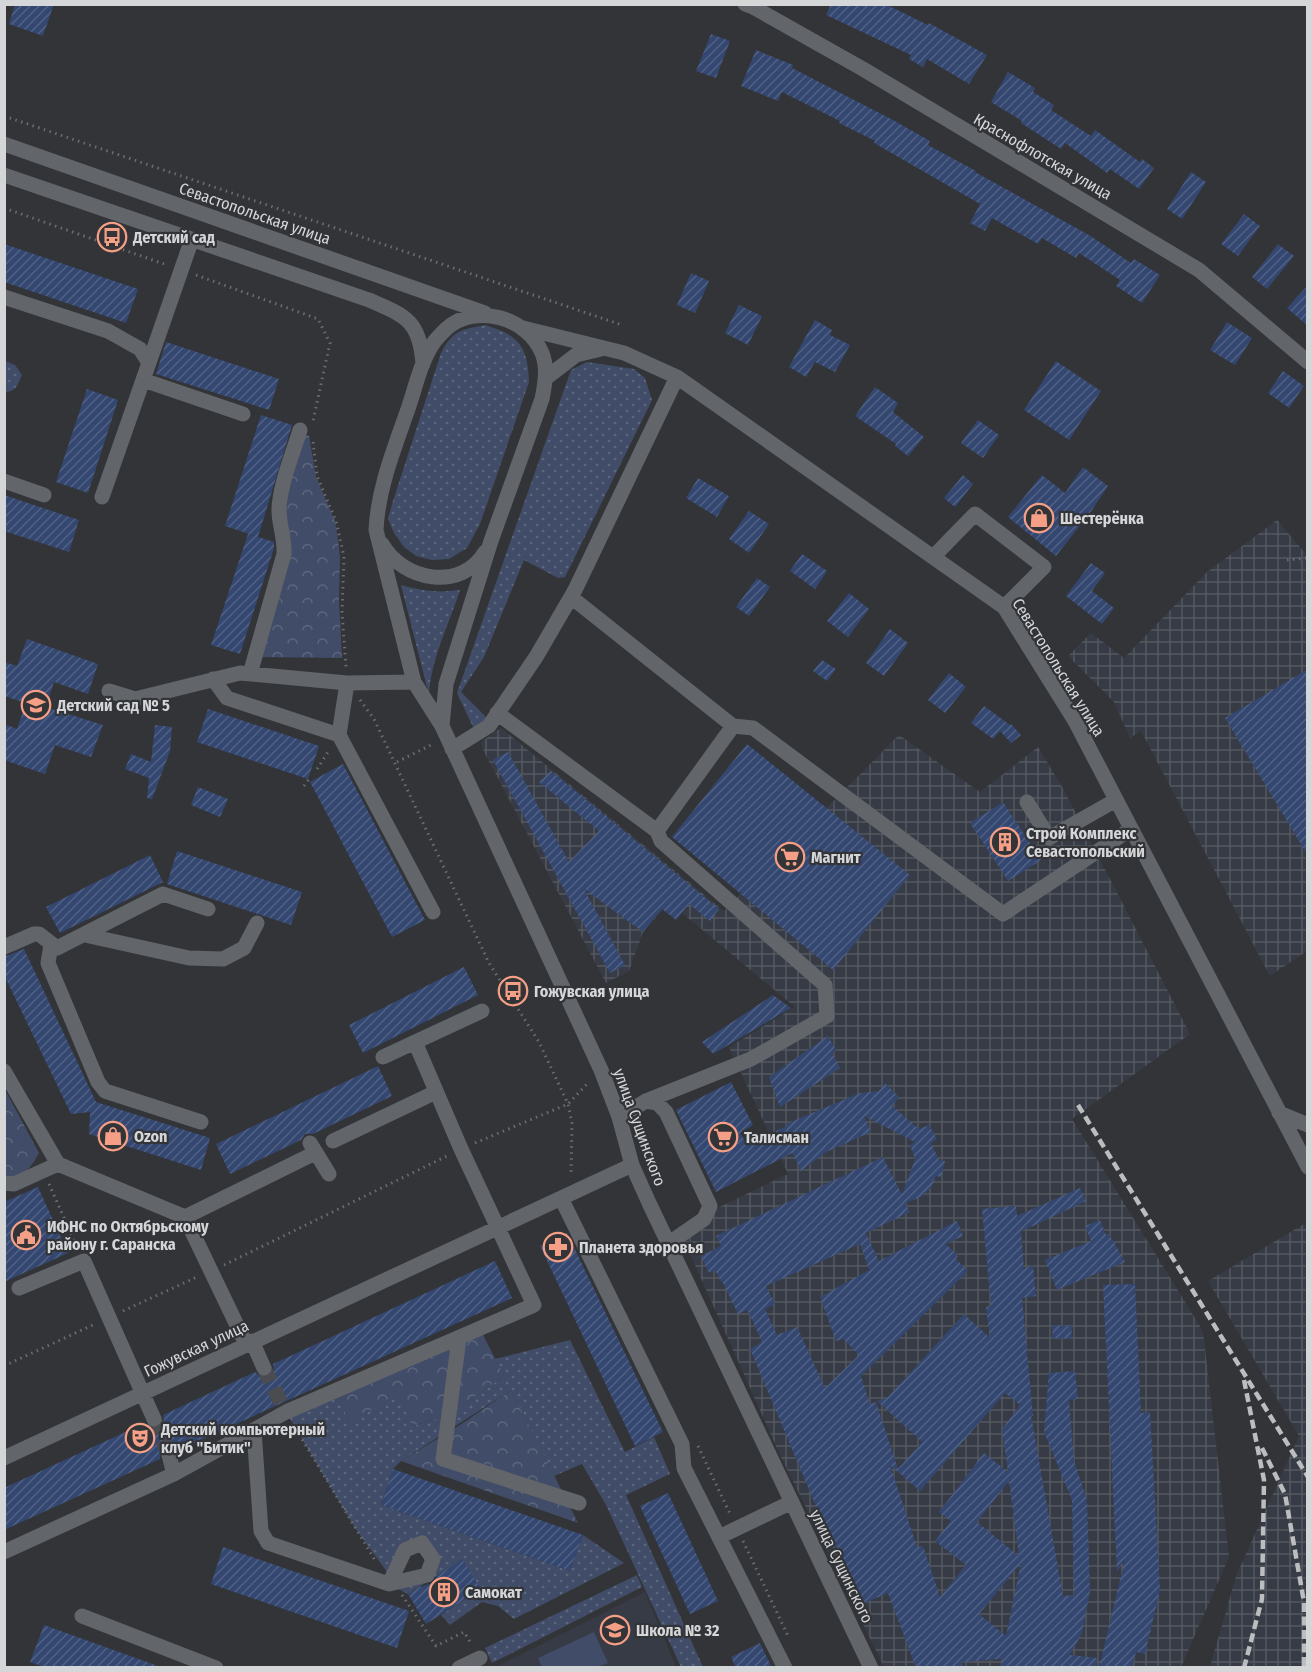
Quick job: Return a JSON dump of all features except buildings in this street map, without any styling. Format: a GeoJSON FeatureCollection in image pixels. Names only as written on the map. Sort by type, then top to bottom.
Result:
{"type":"FeatureCollection","features":[{"type":"Feature","properties":{"kind":"street","name":"Краснофлотская улица"},"geometry":{"type":"LineString","coordinates":[[745,4],[863,69],[1199,270],[1308,362]]}},
{"type":"Feature","properties":{"kind":"street","name":"Севастопольская улица"},"geometry":{"type":"LineString","coordinates":[[4,144],[508,320],[523,328],[624,353],[677,377],[1004,608],[1075,721],[1308,1167]]}},
{"type":"Feature","properties":{"kind":"street"},"geometry":{"type":"LineString","coordinates":[[4,175],[369,300],[399,313],[414,327],[421,344],[423,365]]}},
{"type":"Feature","properties":{"kind":"street"},"geometry":{"type":"LineString","coordinates":[[102,497],[192,239]]}},
{"type":"Feature","properties":{"kind":"street"},"geometry":{"type":"LineString","coordinates":[[4,297],[108,331],[140,349],[149,363]]}},
{"type":"Feature","properties":{"kind":"street"},"geometry":{"type":"LineString","coordinates":[[491,541],[480,560],[466,572],[449,578],[430,578],[412,573],[396,563],[383,547],[376,530],[381,488],[423,365],[434,342],[447,328],[461,319],[477,315],[494,316]]}},
{"type":"Feature","properties":{"kind":"street"},"geometry":{"type":"LineString","coordinates":[[442,726],[446,684],[491,541],[542,399],[546,378],[543,355],[535,339],[523,328]]}},
{"type":"Feature","properties":{"kind":"street"},"geometry":{"type":"LineString","coordinates":[[546,378],[576,355],[604,348]]}},
{"type":"Feature","properties":{"kind":"street"},"geometry":{"type":"LineString","coordinates":[[452,749],[489,726],[536,657],[571,597],[677,377]]}},
{"type":"Feature","properties":{"kind":"street"},"geometry":{"type":"LineString","coordinates":[[143,380],[243,414]]}},
{"type":"Feature","properties":{"kind":"street"},"geometry":{"type":"LineString","coordinates":[[250,674],[284,554],[285,539],[279,524],[279,499],[306,430]]}},
{"type":"Feature","properties":{"kind":"street"},"geometry":{"type":"LineString","coordinates":[[4,481],[44,495]]}},
{"type":"Feature","properties":{"kind":"street"},"geometry":{"type":"LineString","coordinates":[[933,557],[975,514],[1044,567],[1004,608]]}},
{"type":"Feature","properties":{"kind":"street","name":"улица Сущинского"},"geometry":{"type":"LineString","coordinates":[[376,530],[414,682],[442,726],[601,1070],[619,1117],[632,1166],[871,1668]]}},
{"type":"Feature","properties":{"kind":"street"},"geometry":{"type":"LineString","coordinates":[[571,597],[733,726],[753,728],[1003,914],[1131,829]]}},
{"type":"Feature","properties":{"kind":"street"},"geometry":{"type":"LineString","coordinates":[[109,691],[135,699],[240,673],[347,683],[414,682]]}},
{"type":"Feature","properties":{"kind":"street"},"geometry":{"type":"LineString","coordinates":[[213,680],[227,698],[339,735]]}},
{"type":"Feature","properties":{"kind":"street"},"geometry":{"type":"LineString","coordinates":[[347,683],[339,735],[433,912]]}},
{"type":"Feature","properties":{"kind":"street"},"geometry":{"type":"LineString","coordinates":[[497,713],[657,831],[661,842],[825,985],[827,1016],[751,1059],[646,1101],[619,1117]]}},
{"type":"Feature","properties":{"kind":"street"},"geometry":{"type":"LineString","coordinates":[[657,831],[733,726]]}},
{"type":"Feature","properties":{"kind":"street"},"geometry":{"type":"LineString","coordinates":[[1027,802],[1049,838],[1116,800]]}},
{"type":"Feature","properties":{"kind":"street"},"geometry":{"type":"LineString","coordinates":[[4,947],[39,933],[57,948],[163,894],[208,909]]}},
{"type":"Feature","properties":{"kind":"street"},"geometry":{"type":"LineString","coordinates":[[85,934],[189,958],[223,959],[244,948],[257,922]]}},
{"type":"Feature","properties":{"kind":"street"},"geometry":{"type":"LineString","coordinates":[[51,945],[48,963],[98,1082],[105,1091],[201,1122]]}},
{"type":"Feature","properties":{"kind":"street"},"geometry":{"type":"LineString","coordinates":[[383,1057],[482,1011]]}},
{"type":"Feature","properties":{"kind":"street"},"geometry":{"type":"LineString","coordinates":[[4,1552],[174,1474],[254,1430],[283,1408],[459,1339],[534,1305],[414,1042]]}},
{"type":"Feature","properties":{"kind":"street"},"geometry":{"type":"LineString","coordinates":[[4,1071],[58,1164],[185,1217],[211,1271],[264,1368]]}},
{"type":"Feature","properties":{"kind":"street"},"geometry":{"type":"LineString","coordinates":[[333,1141],[436,1092]]}},
{"type":"Feature","properties":{"kind":"street"},"geometry":{"type":"LineString","coordinates":[[646,1101],[657,1103],[666,1112],[710,1206],[704,1219],[668,1244]]}},
{"type":"Feature","properties":{"kind":"street"},"geometry":{"type":"LineString","coordinates":[[1279,1113],[1308,1125]]}},
{"type":"Feature","properties":{"kind":"street"},"geometry":{"type":"LineString","coordinates":[[185,1217],[313,1148],[329,1174]]}},
{"type":"Feature","properties":{"kind":"street"},"geometry":{"type":"LineString","coordinates":[[4,1183],[14,1184],[58,1164]]}},
{"type":"Feature","properties":{"kind":"street","name":"Гожувская улица"},"geometry":{"type":"LineString","coordinates":[[4,1458],[632,1166]]}},
{"type":"Feature","properties":{"kind":"street"},"geometry":{"type":"LineString","coordinates":[[566,1196],[682,1443],[684,1468],[785,1668]]}},
{"type":"Feature","properties":{"kind":"street"},"geometry":{"type":"LineString","coordinates":[[19,1288],[84,1261],[154,1419]]}},
{"type":"Feature","properties":{"kind":"street"},"geometry":{"type":"LineString","coordinates":[[459,1339],[443,1459],[579,1503]]}},
{"type":"Feature","properties":{"kind":"street"},"geometry":{"type":"LineString","coordinates":[[254,1430],[261,1531],[268,1543],[390,1584]]}},
{"type":"Feature","properties":{"kind":"street"},"geometry":{"type":"LineString","coordinates":[[169,1455],[174,1474]]}},
{"type":"Feature","properties":{"kind":"street"},"geometry":{"type":"LineString","coordinates":[[719,1537],[792,1502]]}},
{"type":"Feature","properties":{"kind":"street"},"geometry":{"type":"LineString","coordinates":[[82,1616],[216,1668]]}},
{"type":"Feature","properties":{"kind":"street"},"geometry":{"type":"LineString","coordinates":[[459,1668],[480,1658]]}},
{"type":"Feature","properties":{"kind":"path"},"geometry":{"type":"LineString","coordinates":[[4,116],[622,325]]}},
{"type":"Feature","properties":{"kind":"path"},"geometry":{"type":"LineString","coordinates":[[4,208],[318,319],[330,343],[306,430]]}},
{"type":"Feature","properties":{"kind":"path"},"geometry":{"type":"LineString","coordinates":[[313,441],[317,476],[336,521],[344,557],[342,613],[347,683],[374,719],[489,963],[539,1042],[568,1104],[572,1123],[566,1196]]}},
{"type":"Feature","properties":{"kind":"path"},"geometry":{"type":"LineString","coordinates":[[1287,560],[1308,558]]}},
{"type":"Feature","properties":{"kind":"path"},"geometry":{"type":"LineString","coordinates":[[317,769],[339,735]]}},
{"type":"Feature","properties":{"kind":"path"},"geometry":{"type":"LineString","coordinates":[[304,786],[309,779]]}},
{"type":"Feature","properties":{"kind":"path"},"geometry":{"type":"LineString","coordinates":[[4,1366],[211,1271],[461,1149],[568,1104],[601,1070]]}},
{"type":"Feature","properties":{"kind":"path"},"geometry":{"type":"LineString","coordinates":[[43,1171],[84,1261]]}},
{"type":"Feature","properties":{"kind":"path"},"geometry":{"type":"LineString","coordinates":[[283,1408],[390,1584],[404,1597],[436,1646],[464,1632],[480,1658]]}},
{"type":"Feature","properties":{"kind":"shaded area"},"geometry":{"type":"Polygon","coordinates":[[[1277,520],[1307,555],[1307,951],[1270,976],[1141,731],[1130,738],[1114,702],[1068,656],[1091,633],[1124,658],[1207,572],[1277,520]]]}},
{"type":"Feature","properties":{"kind":"shaded area"},"geometry":{"type":"Polygon","coordinates":[[[501,728],[724,911],[899,735],[980,792],[1038,747],[1064,790],[1190,1034],[1072,1119],[1203,1331],[1229,1557],[1181,1667],[884,1667],[780,1455],[678,1227],[788,1174],[729,1047],[795,1007],[669,902],[643,932],[629,971],[606,983],[485,754],[481,742],[501,728]]]}},
{"type":"Feature","properties":{"kind":"shaded area"},"geometry":{"type":"Polygon","coordinates":[[[1304,1224],[1308,1230],[1307,1667],[1210,1667],[1236,1576],[1299,1436],[1208,1281],[1304,1224]]]}},
{"type":"Feature","properties":{"kind":"shaded area","name":"Школа № 32"},"geometry":{"type":"Polygon","coordinates":[[[645,1592],[676,1667],[494,1668],[645,1592]]]}},
{"type":"Feature","properties":{"kind":"green space"},"geometry":{"type":"Polygon","coordinates":[[[485,325],[506,333],[519,344],[524,351],[529,382],[480,524],[467,548],[449,559],[432,560],[416,556],[404,547],[388,519],[393,501],[441,353],[458,332],[485,325]]]}},
{"type":"Feature","properties":{"kind":"green space"},"geometry":{"type":"Polygon","coordinates":[[[5,361],[15,365],[22,375],[18,384],[9,392],[5,392],[5,361]]]}},
{"type":"Feature","properties":{"kind":"green space"},"geometry":{"type":"Polygon","coordinates":[[[587,362],[634,369],[645,378],[652,400],[565,577],[558,578],[524,560],[484,657],[461,692],[488,719],[474,729],[457,693],[571,370],[587,362]]]}},
{"type":"Feature","properties":{"kind":"green space"},"geometry":{"type":"Polygon","coordinates":[[[304,434],[309,436],[316,477],[335,521],[340,557],[339,601],[342,658],[257,657],[288,554],[283,497],[304,434]]]}},
{"type":"Feature","properties":{"kind":"green space"},"geometry":{"type":"Polygon","coordinates":[[[401,585],[430,591],[460,590],[433,668],[429,695],[401,585]]]}},
{"type":"Feature","properties":{"kind":"green space"},"geometry":{"type":"Polygon","coordinates":[[[4,1088],[39,1153],[26,1171],[11,1178],[5,1177],[4,1088]]]}},
{"type":"Feature","properties":{"kind":"green space"},"geometry":{"type":"Polygon","coordinates":[[[480,1329],[504,1376],[449,1415],[412,1426],[400,1396],[348,1422],[340,1397],[480,1329]]]}},
{"type":"Feature","properties":{"kind":"green space"},"geometry":{"type":"Polygon","coordinates":[[[570,1340],[625,1452],[654,1437],[670,1474],[626,1495],[703,1667],[681,1667],[606,1505],[582,1464],[554,1476],[511,1390],[401,1461],[393,1469],[381,1505],[570,1571],[583,1535],[624,1563],[514,1619],[498,1606],[482,1602],[450,1625],[441,1615],[481,1589],[462,1560],[408,1594],[389,1584],[410,1580],[433,1558],[422,1543],[390,1576],[355,1528],[289,1417],[340,1397],[348,1421],[400,1395],[413,1426],[449,1415],[504,1376],[495,1359],[570,1340]]]}},
{"type":"Feature","properties":{"kind":"green space"},"geometry":{"type":"Polygon","coordinates":[[[511,1390],[578,1523],[401,1461],[511,1390]]]}},
{"type":"Feature","properties":{"kind":"green space"},"geometry":{"type":"Polygon","coordinates":[[[637,1575],[642,1587],[492,1663],[485,1648],[637,1575]]]}},
{"type":"Feature","properties":{"kind":"green space"},"geometry":{"type":"Polygon","coordinates":[[[594,1632],[608,1663],[597,1667],[542,1667],[538,1658],[594,1632]]]}},
{"type":"Feature","properties":{"kind":"tunnel"},"geometry":{"type":"LineString","coordinates":[[264,1368],[281,1403]]}},
{"type":"Feature","properties":{"kind":"tunnel"},"geometry":{"type":"LineString","coordinates":[[154,1419],[169,1455]]}},
{"type":"Feature","properties":{"kind":"railway"},"geometry":{"type":"LineString","coordinates":[[1078,1105],[1308,1477]]}},
{"type":"Feature","properties":{"kind":"railway"},"geometry":{"type":"LineString","coordinates":[[1244,1380],[1264,1480],[1262,1599],[1244,1668]]}},
{"type":"Feature","properties":{"kind":"railway"},"geometry":{"type":"LineString","coordinates":[[1262,1448],[1285,1494],[1304,1602],[1304,1668]]}},
{"type":"Feature","properties":{"kind":"place","name":"Детский сад"},"geometry":{"type":"Point","coordinates":[112,237]}},
{"type":"Feature","properties":{"kind":"place","name":"Шестерёнка"},"geometry":{"type":"Point","coordinates":[1039,518]}},
{"type":"Feature","properties":{"kind":"place","name":"Детский сад № 5"},"geometry":{"type":"Point","coordinates":[36,705]}},
{"type":"Feature","properties":{"kind":"place","name":"Строй Комплекс Севастопольский"},"geometry":{"type":"Point","coordinates":[1005,842]}},
{"type":"Feature","properties":{"kind":"place","name":"Магнит"},"geometry":{"type":"Point","coordinates":[790,857]}},
{"type":"Feature","properties":{"kind":"place","name":"Гожувская улица"},"geometry":{"type":"Point","coordinates":[513,991]}},
{"type":"Feature","properties":{"kind":"place","name":"Ozon"},"geometry":{"type":"Point","coordinates":[113,1136]}},
{"type":"Feature","properties":{"kind":"place","name":"Талисман"},"geometry":{"type":"Point","coordinates":[723,1137]}},
{"type":"Feature","properties":{"kind":"place","name":"ИФНС по Октябрьскому району г. Саранска"},"geometry":{"type":"Point","coordinates":[26,1235]}},
{"type":"Feature","properties":{"kind":"place","name":"Планета здоровья"},"geometry":{"type":"Point","coordinates":[558,1247]}},
{"type":"Feature","properties":{"kind":"place","name":"Детский компьютерный клуб \"Битик\""},"geometry":{"type":"Point","coordinates":[140,1438]}},
{"type":"Feature","properties":{"kind":"place","name":"Самокат"},"geometry":{"type":"Point","coordinates":[444,1592]}},
{"type":"Feature","properties":{"kind":"place","name":"Школа № 32"},"geometry":{"type":"Point","coordinates":[615,1630]}}]}
